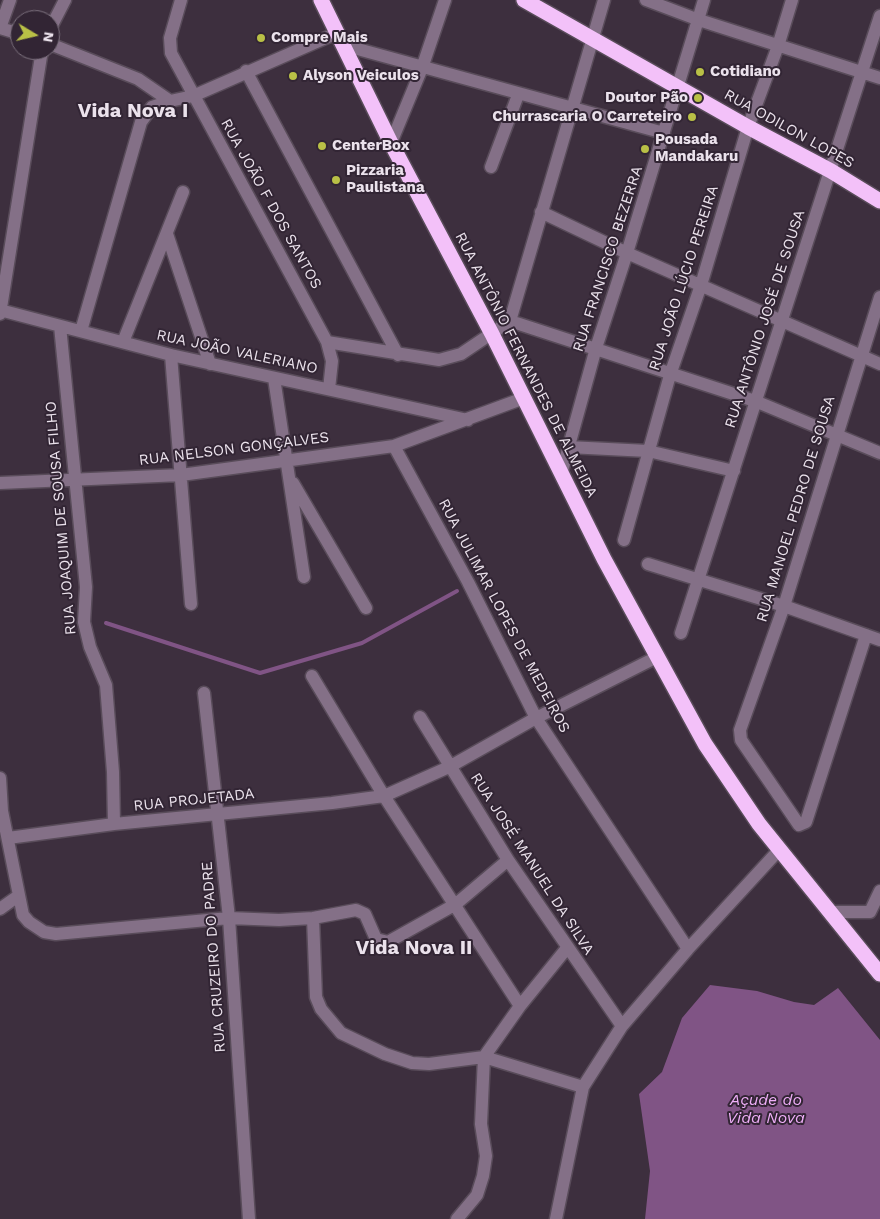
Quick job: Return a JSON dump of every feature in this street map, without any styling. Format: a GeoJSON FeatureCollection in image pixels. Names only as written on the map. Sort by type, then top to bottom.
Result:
{"type":"FeatureCollection","features":[{"type":"Feature","properties":{"kind":"highway","name":"RUA ANTÔNIO FERNANDES DE ALMEIDA"},"geometry":{"type":"LineString","coordinates":[[321,0],[391,144],[492,334],[562,471],[604,559],[705,744],[759,824],[880,974]]}},
{"type":"Feature","properties":{"kind":"highway","name":"RUA ODILON LOPES"},"geometry":{"type":"LineString","coordinates":[[524,0],[748,127],[831,171],[880,201]]}},
{"type":"Feature","properties":{"kind":"street"},"geometry":{"type":"LineString","coordinates":[[0,28],[10,0]]}},
{"type":"Feature","properties":{"kind":"street","name":"RUA JOÃO F DOS SANTOS"},"geometry":{"type":"LineString","coordinates":[[181,0],[170,38],[171,53],[327,342],[332,361],[329,389]]}},
{"type":"Feature","properties":{"kind":"street"},"geometry":{"type":"LineString","coordinates":[[391,144],[422,68],[445,0]]}},
{"type":"Feature","properties":{"kind":"street"},"geometry":{"type":"LineString","coordinates":[[604,0],[510,321],[756,402],[880,453]]}},
{"type":"Feature","properties":{"kind":"street"},"geometry":{"type":"LineString","coordinates":[[646,0],[699,20],[880,78]]}},
{"type":"Feature","properties":{"kind":"street","name":"RUA FRANCISCO BEZERRA"},"geometry":{"type":"LineString","coordinates":[[562,471],[596,348],[679,87],[704,0]]}},
{"type":"Feature","properties":{"kind":"street","name":"RUA JOÃO LÚCIO PEREIRA"},"geometry":{"type":"LineString","coordinates":[[624,540],[670,375],[701,285],[748,127],[778,46],[792,0]]}},
{"type":"Feature","properties":{"kind":"street","name":"RUA ANTÔNIO JOSÉ DE SOUSA"},"geometry":{"type":"LineString","coordinates":[[681,633],[880,16]]}},
{"type":"Feature","properties":{"kind":"street"},"geometry":{"type":"LineString","coordinates":[[81,331],[141,122],[152,107],[193,96],[246,71],[340,39],[422,68],[664,133]]}},
{"type":"Feature","properties":{"kind":"street"},"geometry":{"type":"LineString","coordinates":[[60,48],[138,79],[170,101]]}},
{"type":"Feature","properties":{"kind":"street"},"geometry":{"type":"LineString","coordinates":[[0,314],[40,60]]}},
{"type":"Feature","properties":{"kind":"street"},"geometry":{"type":"LineString","coordinates":[[246,71],[398,355]]}},
{"type":"Feature","properties":{"kind":"street"},"geometry":{"type":"LineString","coordinates":[[491,167],[518,95]]}},
{"type":"Feature","properties":{"kind":"street"},"geometry":{"type":"LineString","coordinates":[[123,342],[183,192]]}},
{"type":"Feature","properties":{"kind":"street"},"geometry":{"type":"LineString","coordinates":[[541,212],[627,254],[880,364]]}},
{"type":"Feature","properties":{"kind":"street"},"geometry":{"type":"LineString","coordinates":[[167,234],[210,364]]}},
{"type":"Feature","properties":{"kind":"street","name":"RUA MANOEL PEDRO DE SOUSA"},"geometry":{"type":"LineString","coordinates":[[866,635],[806,822],[803,826],[797,824],[741,740],[740,730],[784,606],[835,436],[880,298]]}},
{"type":"Feature","properties":{"kind":"street","name":"RUA JOÃO VALERIANO"},"geometry":{"type":"LineString","coordinates":[[0,310],[171,355],[468,420]]}},
{"type":"Feature","properties":{"kind":"street","name":"RUA JOÃO VALERIANO"},"geometry":{"type":"LineString","coordinates":[[327,342],[398,355],[439,360],[461,354],[510,321]]}},
{"type":"Feature","properties":{"kind":"street","name":"RUA JOAQUIM DE SOUSA FILHO"},"geometry":{"type":"LineString","coordinates":[[60,326],[86,587],[84,622],[90,647],[102,673],[107,694],[114,824]]}},
{"type":"Feature","properties":{"kind":"street"},"geometry":{"type":"LineString","coordinates":[[171,355],[191,604]]}},
{"type":"Feature","properties":{"kind":"street"},"geometry":{"type":"LineString","coordinates":[[274,378],[304,577]]}},
{"type":"Feature","properties":{"kind":"street","name":"RUA NELSON GONÇALVES"},"geometry":{"type":"LineString","coordinates":[[0,483],[180,475],[394,446],[524,398]]}},
{"type":"Feature","properties":{"kind":"street","name":"RUA JULIMAR LOPES DE MEDEIROS"},"geometry":{"type":"LineString","coordinates":[[394,446],[468,582],[536,718],[688,949]]}},
{"type":"Feature","properties":{"kind":"street"},"geometry":{"type":"LineString","coordinates":[[568,447],[648,451],[734,471]]}},
{"type":"Feature","properties":{"kind":"street"},"geometry":{"type":"LineString","coordinates":[[289,476],[366,608]]}},
{"type":"Feature","properties":{"kind":"street"},"geometry":{"type":"LineString","coordinates":[[648,564],[700,578],[880,640]]}},
{"type":"Feature","properties":{"kind":"street","name":"RUA PROJETADA"},"geometry":{"type":"LineString","coordinates":[[8,838],[114,824],[332,803],[384,796],[449,767],[536,718],[657,658]]}},
{"type":"Feature","properties":{"kind":"street"},"geometry":{"type":"LineString","coordinates":[[312,676],[384,796],[456,904],[520,1006]]}},
{"type":"Feature","properties":{"kind":"street","name":"RUA CRUZEIRO DO PADRE"},"geometry":{"type":"LineString","coordinates":[[204,693],[219,813],[229,918],[249,1219]]}},
{"type":"Feature","properties":{"kind":"street","name":"RUA JOSÉ MANUEL DA SILVA"},"geometry":{"type":"LineString","coordinates":[[420,718],[508,860],[622,1026]]}},
{"type":"Feature","properties":{"kind":"street"},"geometry":{"type":"LineString","coordinates":[[0,778],[1,810],[23,915],[29,922],[44,932],[56,934],[229,918],[279,920],[313,918],[356,910],[361,911],[369,920],[376,939],[384,942],[456,904],[508,860]]}},
{"type":"Feature","properties":{"kind":"street"},"geometry":{"type":"LineString","coordinates":[[556,1219],[583,1087],[622,1026],[688,949],[779,850]]}},
{"type":"Feature","properties":{"kind":"street"},"geometry":{"type":"LineString","coordinates":[[829,912],[870,912],[880,891]]}},
{"type":"Feature","properties":{"kind":"street"},"geometry":{"type":"LineString","coordinates":[[0,909],[18,896]]}},
{"type":"Feature","properties":{"kind":"street"},"geometry":{"type":"LineString","coordinates":[[313,918],[316,997],[321,1009],[341,1032],[385,1054],[412,1063],[429,1064],[484,1058],[583,1087]]}},
{"type":"Feature","properties":{"kind":"street"},"geometry":{"type":"LineString","coordinates":[[457,1219],[477,1195],[484,1170],[486,1156],[481,1100],[484,1058],[520,1006],[567,948]]}},
{"type":"Feature","properties":{"kind":"water","name":"Açude do Vida Nova"},"geometry":{"type":"Polygon","coordinates":[[[710,985],[757,991],[794,1002],[814,1005],[838,988],[880,1040],[880,1219],[645,1219],[650,1171],[639,1094],[662,1072],[682,1018],[710,985]]]}},
{"type":"Feature","properties":{"kind":"waterway"},"geometry":{"type":"LineString","coordinates":[[106,623],[260,673],[362,643],[457,591]]}},
{"type":"Feature","properties":{"kind":"place","name":"Compre Mais"},"geometry":{"type":"Point","coordinates":[261,38]}},
{"type":"Feature","properties":{"kind":"place","name":"Cotidiano"},"geometry":{"type":"Point","coordinates":[700,72]}},
{"type":"Feature","properties":{"kind":"place","name":"Alyson Veiculos"},"geometry":{"type":"Point","coordinates":[293,76]}},
{"type":"Feature","properties":{"kind":"place","name":"Doutor Pão"},"geometry":{"type":"Point","coordinates":[698,98]}},
{"type":"Feature","properties":{"kind":"place","name":"Churrascaria O Carreteiro"},"geometry":{"type":"Point","coordinates":[692,117]}},
{"type":"Feature","properties":{"kind":"place","name":"CenterBox"},"geometry":{"type":"Point","coordinates":[322,146]}},
{"type":"Feature","properties":{"kind":"place","name":"Pousada Mandakaru"},"geometry":{"type":"Point","coordinates":[645,149]}},
{"type":"Feature","properties":{"kind":"place","name":"Pizzaria Paulistana"},"geometry":{"type":"Point","coordinates":[336,180]}},
{"type":"Feature","properties":{"kind":"district","name":"Vida Nova I"},"geometry":{"type":"Point","coordinates":[133,111]}},
{"type":"Feature","properties":{"kind":"district","name":"Vida Nova II"},"geometry":{"type":"Point","coordinates":[414,948]}}]}
